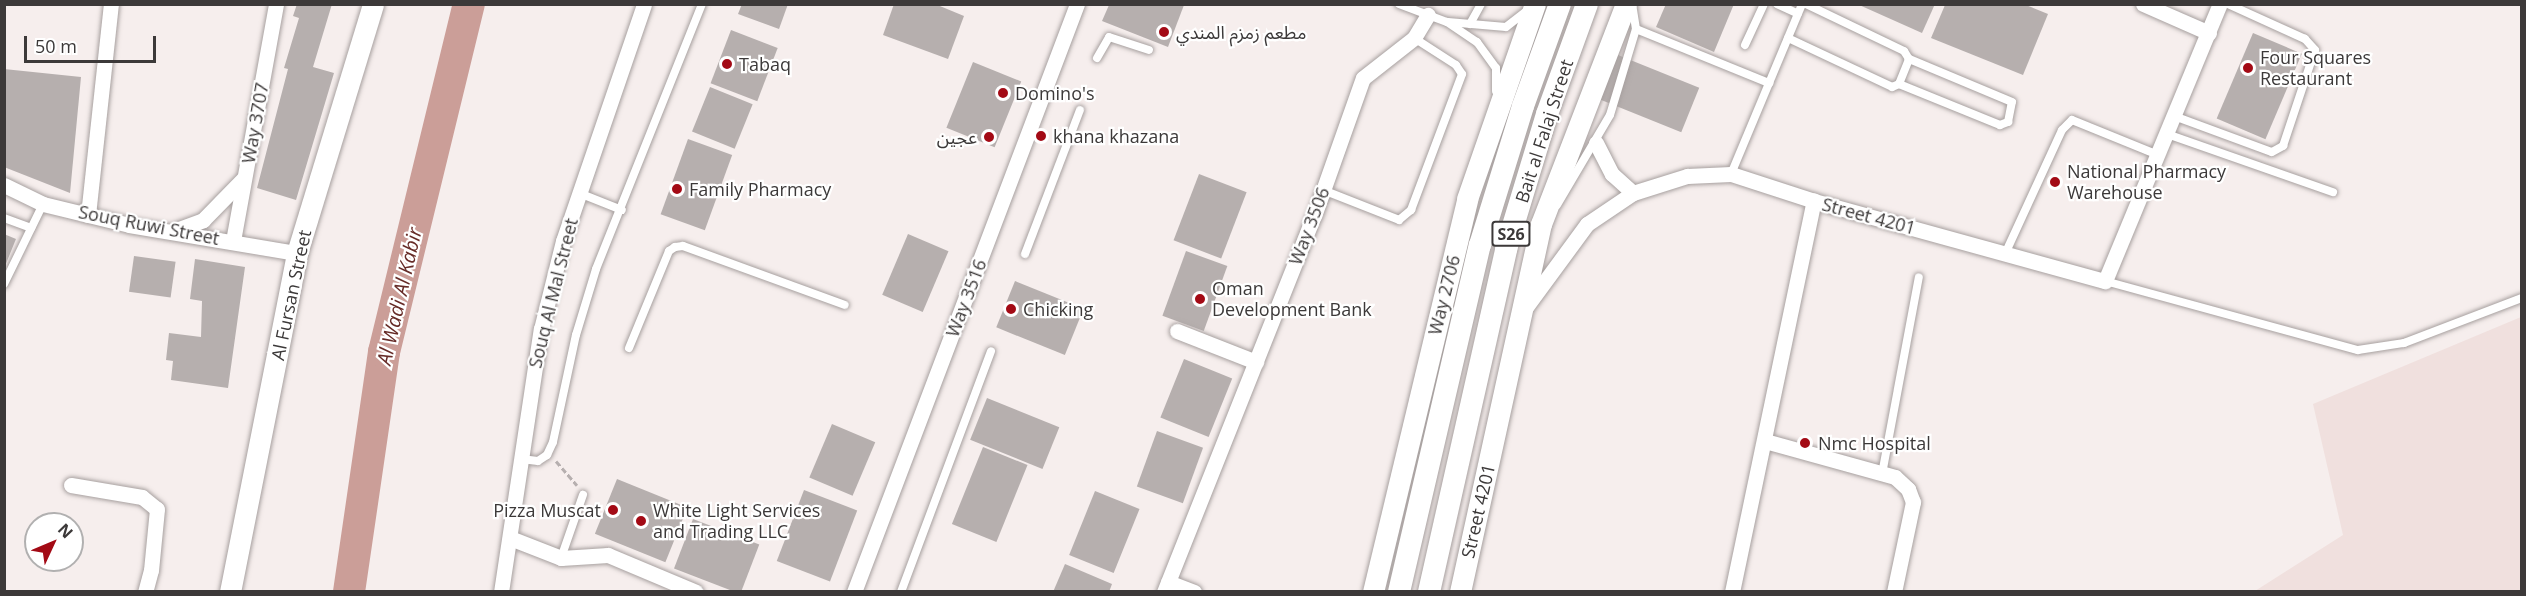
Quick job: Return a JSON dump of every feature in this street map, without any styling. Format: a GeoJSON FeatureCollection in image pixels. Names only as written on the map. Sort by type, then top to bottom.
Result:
{"type":"FeatureCollection","features":[{"type":"Feature","properties":{"kind":"main road","name":"Bait al Falaj Street"},"geometry":{"type":"LineString","coordinates":[[1399,591],[1480,245],[1523,106],[1560,4]]}},
{"type":"Feature","properties":{"kind":"main road","name":"Bait al Falaj Street"},"geometry":{"type":"LineString","coordinates":[[1429,591],[1506,249],[1547,114],[1587,4]]}},
{"type":"Feature","properties":{"kind":"street"},"geometry":{"type":"LineString","coordinates":[[88,214],[111,4]]}},
{"type":"Feature","properties":{"kind":"street","name":"Way 3707"},"geometry":{"type":"LineString","coordinates":[[233,241],[276,4]]}},
{"type":"Feature","properties":{"kind":"street","name":"Al Fursan Street"},"geometry":{"type":"LineString","coordinates":[[230,591],[297,253],[373,4]]}},
{"type":"Feature","properties":{"kind":"street","name":"Souq Al Mal Street"},"geometry":{"type":"LineString","coordinates":[[501,591],[541,329],[579,193],[644,4]]}},
{"type":"Feature","properties":{"kind":"street","name":"Way 3516"},"geometry":{"type":"LineString","coordinates":[[854,591],[1077,4]]}},
{"type":"Feature","properties":{"kind":"street","name":"Way 2706"},"geometry":{"type":"LineString","coordinates":[[1373,591],[1376,565],[1467,199],[1533,4]]}},
{"type":"Feature","properties":{"kind":"street"},"geometry":{"type":"LineString","coordinates":[[1520,315],[1540,224],[1626,4]]}},
{"type":"Feature","properties":{"kind":"street"},"geometry":{"type":"LineString","coordinates":[[2143,4],[2209,33]]}},
{"type":"Feature","properties":{"kind":"street"},"geometry":{"type":"LineString","coordinates":[[2105,281],[2220,4]]}},
{"type":"Feature","properties":{"kind":"street","name":"Way 3506"},"geometry":{"type":"LineString","coordinates":[[1166,587],[1323,190],[1363,78],[1414,38],[1428,15]]}},
{"type":"Feature","properties":{"kind":"street"},"geometry":{"type":"LineString","coordinates":[[1596,143],[1612,174],[1633,193]]}},
{"type":"Feature","properties":{"kind":"street","name":"Street 4201"},"geometry":{"type":"LineString","coordinates":[[1460,591],[1520,315],[1587,224],[1633,193],[1656,182],[1687,176],[1731,174],[1814,201],[2105,281]]}},
{"type":"Feature","properties":{"kind":"street"},"geometry":{"type":"LineString","coordinates":[[171,231],[202,220],[245,177]]}},
{"type":"Feature","properties":{"kind":"street","name":"Souq Ruwi Street"},"geometry":{"type":"LineString","coordinates":[[4,185],[43,204],[171,231],[297,253]]}},
{"type":"Feature","properties":{"kind":"street"},"geometry":{"type":"LineString","coordinates":[[1732,591],[1814,201]]}},
{"type":"Feature","properties":{"kind":"street"},"geometry":{"type":"LineString","coordinates":[[1177,331],[1256,362]]}},
{"type":"Feature","properties":{"kind":"street"},"geometry":{"type":"LineString","coordinates":[[1765,441],[1895,477],[1908,489],[1913,502],[1894,591]]}},
{"type":"Feature","properties":{"kind":"street"},"geometry":{"type":"LineString","coordinates":[[71,484],[142,497],[157,509],[152,570],[145,591]]}},
{"type":"Feature","properties":{"kind":"street"},"geometry":{"type":"LineString","coordinates":[[510,538],[561,558],[608,555],[696,591]]}},
{"type":"Feature","properties":{"kind":"street"},"geometry":{"type":"LineString","coordinates":[[1368,591],[1376,565]]}},
{"type":"Feature","properties":{"kind":"street"},"geometry":{"type":"LineString","coordinates":[[1166,587],[1194,591]]}},
{"type":"Feature","properties":{"kind":"lane"},"geometry":{"type":"LineString","coordinates":[[521,459],[538,460],[547,455],[558,429],[579,324],[596,269],[622,210],[702,4]]}},
{"type":"Feature","properties":{"kind":"lane"},"geometry":{"type":"LineString","coordinates":[[1399,4],[1447,22],[1506,27],[1517,21],[1533,4]]}},
{"type":"Feature","properties":{"kind":"lane"},"geometry":{"type":"LineString","coordinates":[[1470,24],[1481,4]]}},
{"type":"Feature","properties":{"kind":"lane"},"geometry":{"type":"LineString","coordinates":[[1540,224],[1566,193],[1610,115],[1636,29],[1632,4]]}},
{"type":"Feature","properties":{"kind":"lane"},"geometry":{"type":"LineString","coordinates":[[1745,45],[1764,4]]}},
{"type":"Feature","properties":{"kind":"lane"},"geometry":{"type":"LineString","coordinates":[[1777,4],[1798,14]]}},
{"type":"Feature","properties":{"kind":"lane"},"geometry":{"type":"LineString","coordinates":[[1731,174],[1804,4],[1904,51],[1909,59],[2012,102],[2008,122],[2000,125],[1899,84]]}},
{"type":"Feature","properties":{"kind":"lane"},"geometry":{"type":"LineString","coordinates":[[2174,116],[2272,152],[2283,146],[2315,50],[2305,39],[2228,4]]}},
{"type":"Feature","properties":{"kind":"lane"},"geometry":{"type":"LineString","coordinates":[[1447,22],[1490,55],[1496,68],[1497,108]]}},
{"type":"Feature","properties":{"kind":"lane"},"geometry":{"type":"LineString","coordinates":[[1636,29],[1769,83]]}},
{"type":"Feature","properties":{"kind":"lane"},"geometry":{"type":"LineString","coordinates":[[1097,58],[1109,37],[1149,50]]}},
{"type":"Feature","properties":{"kind":"lane"},"geometry":{"type":"LineString","coordinates":[[1323,190],[1399,220],[1411,210],[1462,74],[1456,65],[1414,38]]}},
{"type":"Feature","properties":{"kind":"lane"},"geometry":{"type":"LineString","coordinates":[[1788,38],[1892,87],[1899,84],[1909,59]]}},
{"type":"Feature","properties":{"kind":"lane"},"geometry":{"type":"LineString","coordinates":[[1025,254],[1080,110]]}},
{"type":"Feature","properties":{"kind":"lane"},"geometry":{"type":"LineString","coordinates":[[2005,254],[2062,130],[2072,120],[2158,155]]}},
{"type":"Feature","properties":{"kind":"lane"},"geometry":{"type":"LineString","coordinates":[[2167,134],[2333,192]]}},
{"type":"Feature","properties":{"kind":"lane"},"geometry":{"type":"LineString","coordinates":[[579,193],[622,210]]}},
{"type":"Feature","properties":{"kind":"lane"},"geometry":{"type":"LineString","coordinates":[[4,285],[43,204]]}},
{"type":"Feature","properties":{"kind":"lane"},"geometry":{"type":"LineString","coordinates":[[4,218],[31,228]]}},
{"type":"Feature","properties":{"kind":"lane"},"geometry":{"type":"LineString","coordinates":[[629,348],[669,251],[675,247],[683,246],[845,305]]}},
{"type":"Feature","properties":{"kind":"lane"},"geometry":{"type":"LineString","coordinates":[[1882,474],[1919,277]]}},
{"type":"Feature","properties":{"kind":"lane"},"geometry":{"type":"LineString","coordinates":[[2105,281],[2358,350],[2404,343],[2522,298]]}},
{"type":"Feature","properties":{"kind":"lane"},"geometry":{"type":"LineString","coordinates":[[901,591],[991,351]]}},
{"type":"Feature","properties":{"kind":"lane"},"geometry":{"type":"LineString","coordinates":[[561,558],[583,495]]}},
{"type":"Feature","properties":{"kind":"path"},"geometry":{"type":"LineString","coordinates":[[547,455],[567,470],[583,495]]}},
{"type":"Feature","properties":{"kind":"shaded area"},"geometry":{"type":"Polygon","coordinates":[[[2521,317],[2521,591],[2255,591],[2343,535],[2313,404],[2521,317]]]}},
{"type":"Feature","properties":{"kind":"building"},"geometry":{"type":"Polygon","coordinates":[[[297,4],[332,4],[313,67],[334,73],[296,200],[257,188],[288,69],[284,68],[299,18],[293,16],[297,4]]]}},
{"type":"Feature","properties":{"kind":"building"},"geometry":{"type":"Polygon","coordinates":[[[742,4],[788,4],[779,29],[738,14],[742,4]]]}},
{"type":"Feature","properties":{"kind":"building"},"geometry":{"type":"Polygon","coordinates":[[[894,4],[935,4],[964,16],[948,59],[883,35],[894,4]]]}},
{"type":"Feature","properties":{"kind":"building"},"geometry":{"type":"Polygon","coordinates":[[[1666,4],[1734,4],[1714,52],[1656,27],[1666,4]]]}},
{"type":"Feature","properties":{"kind":"building"},"geometry":{"type":"Polygon","coordinates":[[[1857,4],[1935,4],[1922,33],[1857,4]]]}},
{"type":"Feature","properties":{"kind":"building"},"geometry":{"type":"Polygon","coordinates":[[[1109,5],[1184,5],[1168,47],[1102,21],[1109,5]]]}},
{"type":"Feature","properties":{"kind":"building"},"geometry":{"type":"Polygon","coordinates":[[[1945,5],[2026,5],[2048,14],[2023,75],[1931,38],[1945,5]]]}},
{"type":"Feature","properties":{"kind":"building"},"geometry":{"type":"Polygon","coordinates":[[[731,30],[778,48],[757,101],[711,83],[731,30]]]}},
{"type":"Feature","properties":{"kind":"building"},"geometry":{"type":"Polygon","coordinates":[[[2253,33],[2302,54],[2265,139],[2217,119],[2253,33]]]}},
{"type":"Feature","properties":{"kind":"building"},"geometry":{"type":"Polygon","coordinates":[[[1613,53],[1699,88],[1681,132],[1595,98],[1613,53]]]}},
{"type":"Feature","properties":{"kind":"building"},"geometry":{"type":"Polygon","coordinates":[[[973,62],[1021,81],[995,147],[946,128],[973,62]]]}},
{"type":"Feature","properties":{"kind":"building"},"geometry":{"type":"Polygon","coordinates":[[[4,69],[81,77],[70,193],[4,167],[4,69]]]}},
{"type":"Feature","properties":{"kind":"building"},"geometry":{"type":"Polygon","coordinates":[[[710,87],[753,104],[735,149],[692,132],[710,87]]]}},
{"type":"Feature","properties":{"kind":"building"},"geometry":{"type":"Polygon","coordinates":[[[688,139],[732,155],[705,230],[661,214],[688,139]]]}},
{"type":"Feature","properties":{"kind":"building"},"geometry":{"type":"Polygon","coordinates":[[[1199,174],[1247,192],[1221,259],[1174,240],[1199,174]]]}},
{"type":"Feature","properties":{"kind":"building"},"geometry":{"type":"Polygon","coordinates":[[[4,234],[16,239],[5,266],[4,266],[4,234]]]}},
{"type":"Feature","properties":{"kind":"building"},"geometry":{"type":"Polygon","coordinates":[[[908,234],[949,251],[923,312],[882,295],[908,234]]]}},
{"type":"Feature","properties":{"kind":"building"},"geometry":{"type":"Polygon","coordinates":[[[1186,251],[1227,266],[1204,331],[1162,316],[1186,251]]]}},
{"type":"Feature","properties":{"kind":"building"},"geometry":{"type":"Polygon","coordinates":[[[134,256],[176,262],[171,297],[129,292],[134,256]]]}},
{"type":"Feature","properties":{"kind":"building"},"geometry":{"type":"Polygon","coordinates":[[[195,259],[245,267],[228,388],[171,380],[173,361],[166,360],[169,333],[201,337],[202,301],[190,299],[195,259]]]}},
{"type":"Feature","properties":{"kind":"building"},"geometry":{"type":"Polygon","coordinates":[[[1015,281],[1084,309],[1065,355],[996,327],[1015,281]]]}},
{"type":"Feature","properties":{"kind":"building"},"geometry":{"type":"Polygon","coordinates":[[[1184,359],[1232,378],[1209,437],[1160,417],[1184,359]]]}},
{"type":"Feature","properties":{"kind":"building"},"geometry":{"type":"Polygon","coordinates":[[[987,398],[1059,427],[1042,469],[970,440],[987,398]]]}},
{"type":"Feature","properties":{"kind":"building"},"geometry":{"type":"Polygon","coordinates":[[[832,424],[875,442],[853,496],[809,477],[832,424]]]}},
{"type":"Feature","properties":{"kind":"building"},"geometry":{"type":"Polygon","coordinates":[[[1157,431],[1203,448],[1183,503],[1137,486],[1157,431]]]}},
{"type":"Feature","properties":{"kind":"building"},"geometry":{"type":"Polygon","coordinates":[[[983,447],[1028,465],[996,542],[952,524],[983,447]]]}},
{"type":"Feature","properties":{"kind":"building","name":"White Light Services and Trading LLC"},"geometry":{"type":"Polygon","coordinates":[[[617,479],[687,507],[665,562],[595,534],[617,479]]]}},
{"type":"Feature","properties":{"kind":"building"},"geometry":{"type":"Polygon","coordinates":[[[804,490],[857,510],[830,581],[777,561],[804,490]]]}},
{"type":"Feature","properties":{"kind":"building"},"geometry":{"type":"Polygon","coordinates":[[[1095,491],[1140,509],[1114,573],[1069,555],[1095,491]]]}},
{"type":"Feature","properties":{"kind":"building"},"geometry":{"type":"Polygon","coordinates":[[[693,519],[759,544],[741,592],[735,592],[674,568],[693,519]]]}},
{"type":"Feature","properties":{"kind":"building"},"geometry":{"type":"Polygon","coordinates":[[[1065,564],[1112,584],[1109,592],[1053,592],[1065,564]]]}},
{"type":"Feature","properties":{"kind":"waterway","name":"Al Wadi Al Kabir"},"geometry":{"type":"LineString","coordinates":[[349,592],[384,352],[469,4]]}},
{"type":"Feature","properties":{"kind":"place","name":"مطعم زمزم المندي"},"geometry":{"type":"Point","coordinates":[1164,32]}},
{"type":"Feature","properties":{"kind":"place","name":"Tabaq"},"geometry":{"type":"Point","coordinates":[727,64]}},
{"type":"Feature","properties":{"kind":"place","name":"Four Squares Restaurant"},"geometry":{"type":"Point","coordinates":[2248,68]}},
{"type":"Feature","properties":{"kind":"place","name":"Domino's"},"geometry":{"type":"Point","coordinates":[1003,93]}},
{"type":"Feature","properties":{"kind":"place","name":"khana khazana"},"geometry":{"type":"Point","coordinates":[1041,136]}},
{"type":"Feature","properties":{"kind":"place","name":"عجين"},"geometry":{"type":"Point","coordinates":[989,137]}},
{"type":"Feature","properties":{"kind":"place","name":"National Pharmacy Warehouse"},"geometry":{"type":"Point","coordinates":[2055,182]}},
{"type":"Feature","properties":{"kind":"place","name":"Family Pharmacy"},"geometry":{"type":"Point","coordinates":[677,189]}},
{"type":"Feature","properties":{"kind":"place","name":"Oman Development Bank"},"geometry":{"type":"Point","coordinates":[1200,299]}},
{"type":"Feature","properties":{"kind":"place","name":"Chicking"},"geometry":{"type":"Point","coordinates":[1011,309]}},
{"type":"Feature","properties":{"kind":"place","name":"Nmc Hospital"},"geometry":{"type":"Point","coordinates":[1805,443]}},
{"type":"Feature","properties":{"kind":"place","name":"Pizza Muscat"},"geometry":{"type":"Point","coordinates":[613,510]}},
{"type":"Feature","properties":{"kind":"place","name":"White Light Services and Trading LLC"},"geometry":{"type":"Point","coordinates":[641,521]}}]}
